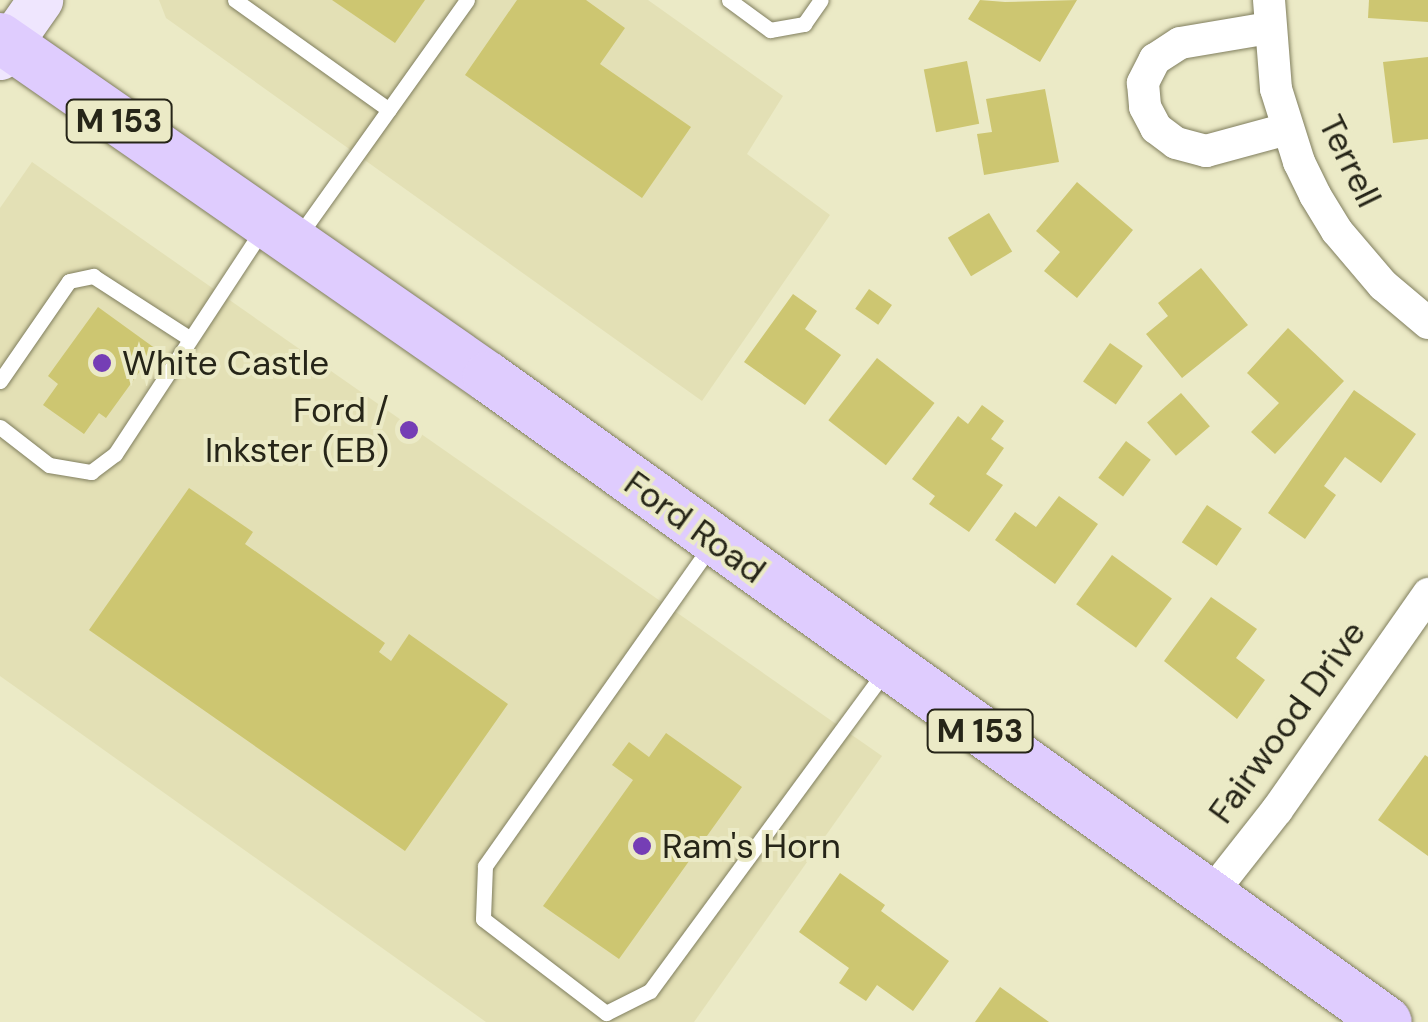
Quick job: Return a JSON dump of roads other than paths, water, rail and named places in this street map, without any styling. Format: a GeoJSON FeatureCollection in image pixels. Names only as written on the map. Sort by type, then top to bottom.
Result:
{"type":"FeatureCollection","features":[{"type":"Feature","properties":{"kind":"main road"},"geometry":{"type":"LineString","coordinates":[[3,47],[40,0]]}},
{"type":"Feature","properties":{"kind":"main road","name":"Ford Road"},"geometry":{"type":"LineString","coordinates":[[3,47],[280,233],[1387,1022]]}},
{"type":"Feature","properties":{"kind":"street","name":"Terrell"},"geometry":{"type":"LineString","coordinates":[[1269,14],[1276,88],[1287,129],[1315,194],[1337,231],[1383,285],[1428,322]]}},
{"type":"Feature","properties":{"kind":"street"},"geometry":{"type":"LineString","coordinates":[[1269,14],[1180,44],[1155,59],[1144,83],[1145,107],[1156,128],[1176,143],[1206,151],[1287,129]]}},
{"type":"Feature","properties":{"kind":"street","name":"Fairwood Drive"},"geometry":{"type":"LineString","coordinates":[[1210,896],[1277,810],[1428,594]]}},
{"type":"Feature","properties":{"kind":"lane"},"geometry":{"type":"LineString","coordinates":[[234,0],[388,110]]}},
{"type":"Feature","properties":{"kind":"lane"},"geometry":{"type":"LineString","coordinates":[[0,428],[50,466],[91,472],[115,454],[170,376],[189,338],[388,110],[467,0]]}},
{"type":"Feature","properties":{"kind":"lane"},"geometry":{"type":"LineString","coordinates":[[729,0],[770,30],[804,24],[821,0]]}},
{"type":"Feature","properties":{"kind":"lane"},"geometry":{"type":"LineString","coordinates":[[0,382],[69,281],[93,276],[189,338]]}},
{"type":"Feature","properties":{"kind":"lane"},"geometry":{"type":"LineString","coordinates":[[714,541],[485,866],[483,919],[606,1013],[650,991],[889,666]]}},
{"type":"Feature","properties":{"kind":"place","name":"White Castle"},"geometry":{"type":"Point","coordinates":[102,363]}},
{"type":"Feature","properties":{"kind":"place","name":"Ford / Inkster (EB)"},"geometry":{"type":"Point","coordinates":[409,430]}},
{"type":"Feature","properties":{"kind":"place","name":"Ram's Horn"},"geometry":{"type":"Point","coordinates":[642,846]}}]}
